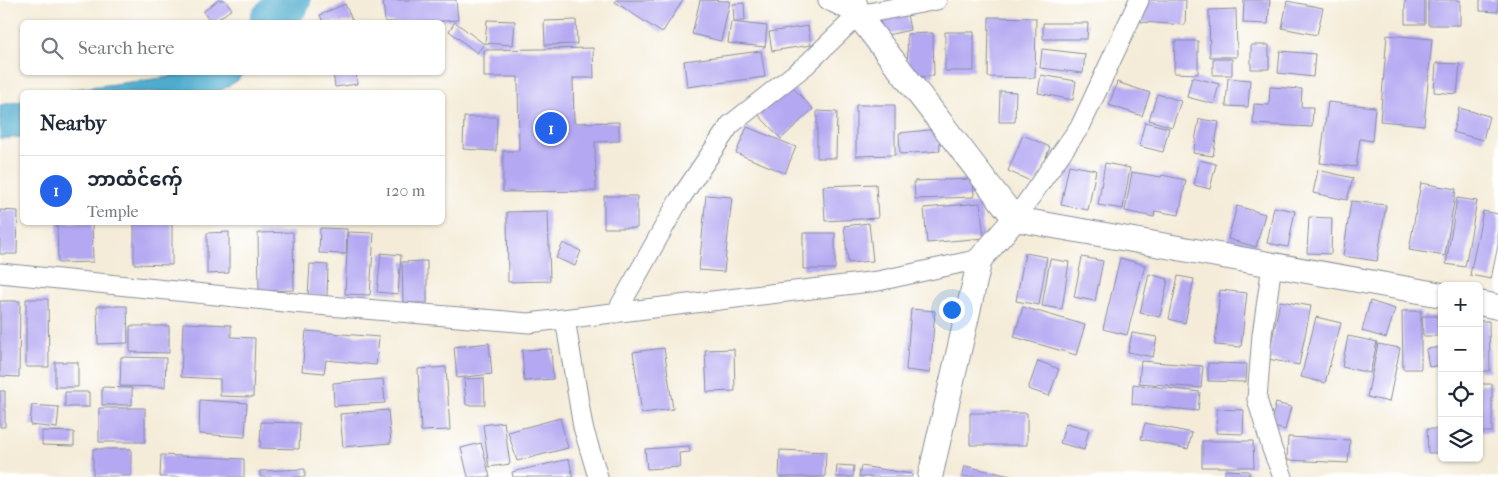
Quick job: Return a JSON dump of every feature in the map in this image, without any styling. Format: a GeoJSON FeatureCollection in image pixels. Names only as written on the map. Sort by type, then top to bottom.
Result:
{"type":"FeatureCollection","features":[{"type":"Feature","properties":{"kind":"street"},"geometry":{"type":"LineString","coordinates":[[828,0],[856,8],[937,0]]}},
{"type":"Feature","properties":{"kind":"street"},"geometry":{"type":"LineString","coordinates":[[930,477],[980,259],[1015,219],[1081,125],[1139,0]]}},
{"type":"Feature","properties":{"kind":"street"},"geometry":{"type":"LineString","coordinates":[[856,8],[1015,219],[1438,294]]}},
{"type":"Feature","properties":{"kind":"street"},"geometry":{"type":"LineString","coordinates":[[616,313],[678,202],[730,125],[806,65],[856,8]]}},
{"type":"Feature","properties":{"kind":"street"},"geometry":{"type":"LineString","coordinates":[[0,273],[294,303],[528,323],[878,281],[980,259]]}},
{"type":"Feature","properties":{"kind":"street"},"geometry":{"type":"LineString","coordinates":[[1272,265],[1262,335],[1257,399],[1272,449],[1283,477]]}},
{"type":"Feature","properties":{"kind":"street"},"geometry":{"type":"LineString","coordinates":[[1483,304],[1498,307]]}},
{"type":"Feature","properties":{"kind":"street"},"geometry":{"type":"LineString","coordinates":[[565,319],[583,426],[598,477]]}},
{"type":"Feature","properties":{"kind":"water"},"geometry":{"type":"Polygon","coordinates":[[[172,75],[242,75],[237,81],[221,90],[71,90],[75,89],[169,77],[172,75]]]}},
{"type":"Feature","properties":{"kind":"water"},"geometry":{"type":"Polygon","coordinates":[[[20,101],[20,137],[0,139],[0,105],[20,101]]]}},
{"type":"Feature","properties":{"kind":"building"},"geometry":{"type":"Polygon","coordinates":[[[218,0],[225,0],[232,9],[217,20],[209,20],[203,12],[218,0]]]}},
{"type":"Feature","properties":{"kind":"building"},"geometry":{"type":"Polygon","coordinates":[[[383,0],[456,0],[458,20],[385,20],[383,0]]]}},
{"type":"Feature","properties":{"kind":"building"},"geometry":{"type":"Polygon","coordinates":[[[616,0],[683,0],[662,33],[615,2],[616,0]]]}},
{"type":"Feature","properties":{"kind":"building"},"geometry":{"type":"Polygon","coordinates":[[[700,0],[730,1],[721,41],[692,34],[700,0]]]}},
{"type":"Feature","properties":{"kind":"building"},"geometry":{"type":"Polygon","coordinates":[[[1143,0],[1186,0],[1185,25],[1141,22],[1143,0]]]}},
{"type":"Feature","properties":{"kind":"building"},"geometry":{"type":"Polygon","coordinates":[[[1244,0],[1270,0],[1268,24],[1243,23],[1244,0]]]}},
{"type":"Feature","properties":{"kind":"building"},"geometry":{"type":"Polygon","coordinates":[[[1405,0],[1425,0],[1425,24],[1405,24],[1405,0]]]}},
{"type":"Feature","properties":{"kind":"building"},"geometry":{"type":"Polygon","coordinates":[[[1428,0],[1460,0],[1460,25],[1428,25],[1428,0]]]}},
{"type":"Feature","properties":{"kind":"building"},"geometry":{"type":"Polygon","coordinates":[[[1480,0],[1498,0],[1498,12],[1480,11],[1480,0]]]}},
{"type":"Feature","properties":{"kind":"building"},"geometry":{"type":"Polygon","coordinates":[[[1287,1],[1323,8],[1317,35],[1282,28],[1287,1]]]}},
{"type":"Feature","properties":{"kind":"building"},"geometry":{"type":"Polygon","coordinates":[[[744,3],[745,21],[734,21],[733,4],[744,3]]]}},
{"type":"Feature","properties":{"kind":"building"},"geometry":{"type":"Polygon","coordinates":[[[345,4],[352,20],[322,20],[320,15],[345,4]]]}},
{"type":"Feature","properties":{"kind":"building"},"geometry":{"type":"Polygon","coordinates":[[[906,9],[910,30],[883,36],[879,14],[906,9]]]}},
{"type":"Feature","properties":{"kind":"building"},"geometry":{"type":"Polygon","coordinates":[[[1236,9],[1237,57],[1210,57],[1209,10],[1236,9]]]}},
{"type":"Feature","properties":{"kind":"building"},"geometry":{"type":"Polygon","coordinates":[[[989,17],[1036,18],[1035,78],[988,77],[989,17]]]}},
{"type":"Feature","properties":{"kind":"building"},"geometry":{"type":"Polygon","coordinates":[[[487,20],[515,21],[513,45],[485,43],[487,20]]]}},
{"type":"Feature","properties":{"kind":"building"},"geometry":{"type":"Polygon","coordinates":[[[576,20],[577,44],[545,45],[544,21],[576,20]]]}},
{"type":"Feature","properties":{"kind":"building"},"geometry":{"type":"Polygon","coordinates":[[[455,22],[484,44],[477,53],[449,31],[455,22]]]}},
{"type":"Feature","properties":{"kind":"building"},"geometry":{"type":"Polygon","coordinates":[[[731,22],[767,26],[765,47],[728,43],[731,22]]]}},
{"type":"Feature","properties":{"kind":"building"},"geometry":{"type":"Polygon","coordinates":[[[1043,23],[1088,23],[1087,39],[1043,39],[1043,23]]]}},
{"type":"Feature","properties":{"kind":"building"},"geometry":{"type":"Polygon","coordinates":[[[808,26],[811,45],[772,51],[769,32],[808,26]]]}},
{"type":"Feature","properties":{"kind":"building"},"geometry":{"type":"Polygon","coordinates":[[[945,32],[974,32],[974,71],[945,71],[945,32]]]}},
{"type":"Feature","properties":{"kind":"building"},"geometry":{"type":"Polygon","coordinates":[[[933,33],[934,76],[908,77],[907,34],[933,33]]]}},
{"type":"Feature","properties":{"kind":"building"},"geometry":{"type":"Polygon","coordinates":[[[1387,35],[1432,39],[1424,125],[1380,121],[1387,35]]]}},
{"type":"Feature","properties":{"kind":"building"},"geometry":{"type":"Polygon","coordinates":[[[1175,41],[1198,41],[1198,74],[1174,73],[1175,41]]]}},
{"type":"Feature","properties":{"kind":"building"},"geometry":{"type":"Polygon","coordinates":[[[1251,45],[1269,45],[1269,69],[1251,69],[1251,45]]]}},
{"type":"Feature","properties":{"kind":"building"},"geometry":{"type":"Polygon","coordinates":[[[593,48],[594,78],[573,78],[574,123],[619,122],[619,141],[595,142],[596,191],[503,192],[503,151],[519,151],[518,77],[484,77],[484,50],[593,48]]]}},
{"type":"Feature","properties":{"kind":"building"},"geometry":{"type":"Polygon","coordinates":[[[1042,49],[1085,54],[1083,73],[1040,68],[1042,49]]]}},
{"type":"Feature","properties":{"kind":"building"},"geometry":{"type":"Polygon","coordinates":[[[761,51],[765,77],[687,87],[684,61],[761,51]]]}},
{"type":"Feature","properties":{"kind":"building"},"geometry":{"type":"Polygon","coordinates":[[[1280,51],[1315,54],[1313,77],[1278,73],[1280,51]]]}},
{"type":"Feature","properties":{"kind":"building"},"geometry":{"type":"Polygon","coordinates":[[[1213,59],[1232,59],[1232,75],[1213,75],[1213,59]]]}},
{"type":"Feature","properties":{"kind":"building"},"geometry":{"type":"Polygon","coordinates":[[[1436,63],[1460,64],[1457,94],[1434,92],[1436,63]]]}},
{"type":"Feature","properties":{"kind":"building"},"geometry":{"type":"Polygon","coordinates":[[[333,75],[356,75],[357,84],[335,87],[333,75]]]}},
{"type":"Feature","properties":{"kind":"building"},"geometry":{"type":"Polygon","coordinates":[[[1041,75],[1076,81],[1073,100],[1038,93],[1041,75]]]}},
{"type":"Feature","properties":{"kind":"building"},"geometry":{"type":"Polygon","coordinates":[[[1192,77],[1219,84],[1214,104],[1187,97],[1192,77]]]}},
{"type":"Feature","properties":{"kind":"building"},"geometry":{"type":"Polygon","coordinates":[[[1228,78],[1250,80],[1248,107],[1226,106],[1228,78]]]}},
{"type":"Feature","properties":{"kind":"building"},"geometry":{"type":"Polygon","coordinates":[[[786,80],[813,109],[781,139],[754,110],[786,80]]]}},
{"type":"Feature","properties":{"kind":"building"},"geometry":{"type":"Polygon","coordinates":[[[1117,82],[1150,93],[1142,116],[1109,105],[1117,82]]]}},
{"type":"Feature","properties":{"kind":"building"},"geometry":{"type":"Polygon","coordinates":[[[1270,87],[1302,89],[1301,107],[1313,107],[1312,127],[1253,124],[1254,104],[1269,105],[1270,87]]]}},
{"type":"Feature","properties":{"kind":"building"},"geometry":{"type":"Polygon","coordinates":[[[1000,91],[1016,92],[1015,122],[999,122],[1000,91]]]}},
{"type":"Feature","properties":{"kind":"building"},"geometry":{"type":"Polygon","coordinates":[[[1157,94],[1181,101],[1172,127],[1149,120],[1157,94]]]}},
{"type":"Feature","properties":{"kind":"building"},"geometry":{"type":"Polygon","coordinates":[[[1328,102],[1375,107],[1372,141],[1360,139],[1356,167],[1320,163],[1328,102]]]}},
{"type":"Feature","properties":{"kind":"building"},"geometry":{"type":"Polygon","coordinates":[[[856,105],[895,105],[895,155],[856,156],[856,105]]]}},
{"type":"Feature","properties":{"kind":"building"},"geometry":{"type":"Polygon","coordinates":[[[1459,108],[1489,116],[1483,140],[1453,132],[1459,108]]]}},
{"type":"Feature","properties":{"kind":"building"},"geometry":{"type":"Polygon","coordinates":[[[817,111],[837,112],[836,158],[817,158],[817,111]]]}},
{"type":"Feature","properties":{"kind":"building"},"geometry":{"type":"Polygon","coordinates":[[[464,117],[497,117],[496,151],[463,149],[464,117]]]}},
{"type":"Feature","properties":{"kind":"building"},"geometry":{"type":"Polygon","coordinates":[[[1199,119],[1219,122],[1213,156],[1193,153],[1199,119]]]}},
{"type":"Feature","properties":{"kind":"building"},"geometry":{"type":"Polygon","coordinates":[[[1145,122],[1169,128],[1163,152],[1139,146],[1145,122]]]}},
{"type":"Feature","properties":{"kind":"building"},"geometry":{"type":"Polygon","coordinates":[[[747,127],[796,147],[785,173],[736,153],[747,127]]]}},
{"type":"Feature","properties":{"kind":"building"},"geometry":{"type":"Polygon","coordinates":[[[939,129],[940,151],[900,154],[899,133],[939,129]]]}},
{"type":"Feature","properties":{"kind":"building"},"geometry":{"type":"Polygon","coordinates":[[[1023,135],[1050,147],[1035,183],[1008,171],[1023,135]]]}},
{"type":"Feature","properties":{"kind":"building"},"geometry":{"type":"Polygon","coordinates":[[[1200,160],[1216,164],[1210,189],[1194,185],[1200,160]]]}},
{"type":"Feature","properties":{"kind":"building"},"geometry":{"type":"Polygon","coordinates":[[[1105,163],[1130,168],[1123,209],[1098,205],[1105,163]]]}},
{"type":"Feature","properties":{"kind":"building"},"geometry":{"type":"Polygon","coordinates":[[[1069,165],[1096,170],[1088,210],[1061,205],[1069,165]]]}},
{"type":"Feature","properties":{"kind":"building"},"geometry":{"type":"Polygon","coordinates":[[[1318,170],[1353,178],[1347,200],[1313,193],[1318,170]]]}},
{"type":"Feature","properties":{"kind":"building"},"geometry":{"type":"Polygon","coordinates":[[[1132,172],[1186,180],[1179,215],[1155,211],[1154,217],[1125,211],[1132,172]]]}},
{"type":"Feature","properties":{"kind":"building"},"geometry":{"type":"Polygon","coordinates":[[[973,179],[974,197],[915,199],[914,181],[973,179]]]}},
{"type":"Feature","properties":{"kind":"building"},"geometry":{"type":"Polygon","coordinates":[[[1421,183],[1456,189],[1445,256],[1409,250],[1421,183]]]}},
{"type":"Feature","properties":{"kind":"building"},"geometry":{"type":"Polygon","coordinates":[[[876,184],[878,218],[825,221],[823,186],[876,184]]]}},
{"type":"Feature","properties":{"kind":"building"},"geometry":{"type":"Polygon","coordinates":[[[706,195],[732,197],[724,272],[699,270],[706,195]]]}},
{"type":"Feature","properties":{"kind":"building"},"geometry":{"type":"Polygon","coordinates":[[[604,196],[637,196],[637,228],[604,228],[604,196]]]}},
{"type":"Feature","properties":{"kind":"building"},"geometry":{"type":"Polygon","coordinates":[[[1457,198],[1477,201],[1465,267],[1446,264],[1457,198]]]}},
{"type":"Feature","properties":{"kind":"building"},"geometry":{"type":"Polygon","coordinates":[[[1351,201],[1386,205],[1377,261],[1343,256],[1351,201]]]}},
{"type":"Feature","properties":{"kind":"building"},"geometry":{"type":"Polygon","coordinates":[[[980,203],[984,238],[927,243],[924,208],[980,203]]]}},
{"type":"Feature","properties":{"kind":"building"},"geometry":{"type":"Polygon","coordinates":[[[1237,206],[1265,214],[1256,247],[1228,239],[1237,206]]]}},
{"type":"Feature","properties":{"kind":"building"},"geometry":{"type":"Polygon","coordinates":[[[1274,207],[1295,211],[1288,247],[1267,243],[1274,207]]]}},
{"type":"Feature","properties":{"kind":"building"},"geometry":{"type":"Polygon","coordinates":[[[0,210],[18,211],[17,254],[0,254],[0,210]]]}},
{"type":"Feature","properties":{"kind":"building"},"geometry":{"type":"Polygon","coordinates":[[[548,211],[550,281],[508,282],[507,212],[548,211]]]}},
{"type":"Feature","properties":{"kind":"building"},"geometry":{"type":"Polygon","coordinates":[[[1483,211],[1498,214],[1498,245],[1491,279],[1470,275],[1483,211]]]}},
{"type":"Feature","properties":{"kind":"building"},"geometry":{"type":"Polygon","coordinates":[[[1309,217],[1332,218],[1331,254],[1307,253],[1309,217]]]}},
{"type":"Feature","properties":{"kind":"building"},"geometry":{"type":"Polygon","coordinates":[[[869,223],[873,261],[848,263],[844,226],[869,223]]]}},
{"type":"Feature","properties":{"kind":"building"},"geometry":{"type":"Polygon","coordinates":[[[57,225],[92,225],[93,262],[58,263],[57,225]]]}},
{"type":"Feature","properties":{"kind":"building"},"geometry":{"type":"Polygon","coordinates":[[[134,225],[172,225],[172,265],[134,264],[134,225]]]}},
{"type":"Feature","properties":{"kind":"building"},"geometry":{"type":"Polygon","coordinates":[[[320,228],[347,229],[346,254],[319,253],[320,228]]]}},
{"type":"Feature","properties":{"kind":"building"},"geometry":{"type":"Polygon","coordinates":[[[229,232],[229,273],[207,274],[207,233],[229,232]]]}},
{"type":"Feature","properties":{"kind":"building"},"geometry":{"type":"Polygon","coordinates":[[[293,232],[294,290],[259,291],[258,233],[293,232]]]}},
{"type":"Feature","properties":{"kind":"building"},"geometry":{"type":"Polygon","coordinates":[[[348,232],[374,233],[370,295],[345,294],[348,232]]]}},
{"type":"Feature","properties":{"kind":"building"},"geometry":{"type":"Polygon","coordinates":[[[803,233],[835,233],[835,269],[803,269],[803,233]]]}},
{"type":"Feature","properties":{"kind":"building"},"geometry":{"type":"Polygon","coordinates":[[[563,243],[581,251],[575,266],[556,258],[563,243]]]}},
{"type":"Feature","properties":{"kind":"building"},"geometry":{"type":"Polygon","coordinates":[[[381,253],[401,255],[398,294],[377,292],[381,253]]]}},
{"type":"Feature","properties":{"kind":"building"},"geometry":{"type":"Polygon","coordinates":[[[1025,253],[1047,257],[1039,305],[1016,301],[1025,253]]]}},
{"type":"Feature","properties":{"kind":"building"},"geometry":{"type":"Polygon","coordinates":[[[1082,257],[1103,261],[1095,301],[1074,297],[1082,257]]]}},
{"type":"Feature","properties":{"kind":"building"},"geometry":{"type":"Polygon","coordinates":[[[1120,258],[1145,265],[1127,335],[1103,329],[1120,258]]]}},
{"type":"Feature","properties":{"kind":"building"},"geometry":{"type":"Polygon","coordinates":[[[1050,259],[1069,262],[1062,309],[1042,306],[1050,259]]]}},
{"type":"Feature","properties":{"kind":"building"},"geometry":{"type":"Polygon","coordinates":[[[427,261],[427,303],[403,303],[402,262],[427,261]]]}},
{"type":"Feature","properties":{"kind":"building"},"geometry":{"type":"Polygon","coordinates":[[[310,264],[328,265],[327,296],[308,295],[310,264]]]}},
{"type":"Feature","properties":{"kind":"building"},"geometry":{"type":"Polygon","coordinates":[[[1149,274],[1168,279],[1160,317],[1140,313],[1149,274]]]}},
{"type":"Feature","properties":{"kind":"building"},"geometry":{"type":"Polygon","coordinates":[[[1178,276],[1194,279],[1185,323],[1169,319],[1178,276]]]}},
{"type":"Feature","properties":{"kind":"building"},"geometry":{"type":"Polygon","coordinates":[[[1220,290],[1247,293],[1241,347],[1215,345],[1220,290]]]}},
{"type":"Feature","properties":{"kind":"building"},"geometry":{"type":"Polygon","coordinates":[[[26,299],[48,299],[49,367],[26,367],[26,299]]]}},
{"type":"Feature","properties":{"kind":"building"},"geometry":{"type":"Polygon","coordinates":[[[0,301],[20,301],[19,377],[0,376],[0,301]]]}},
{"type":"Feature","properties":{"kind":"building"},"geometry":{"type":"Polygon","coordinates":[[[1280,301],[1311,306],[1299,365],[1268,359],[1280,301]]]}},
{"type":"Feature","properties":{"kind":"building"},"geometry":{"type":"Polygon","coordinates":[[[1370,301],[1395,309],[1386,338],[1362,331],[1370,301]]]}},
{"type":"Feature","properties":{"kind":"building"},"geometry":{"type":"Polygon","coordinates":[[[97,306],[127,306],[128,343],[98,344],[97,306]]]}},
{"type":"Feature","properties":{"kind":"building"},"geometry":{"type":"Polygon","coordinates":[[[1023,307],[1085,325],[1076,355],[1014,337],[1023,307]]]}},
{"type":"Feature","properties":{"kind":"building"},"geometry":{"type":"Polygon","coordinates":[[[911,309],[935,311],[930,373],[906,370],[911,309]]]}},
{"type":"Feature","properties":{"kind":"building"},"geometry":{"type":"Polygon","coordinates":[[[1402,311],[1421,311],[1421,369],[1403,369],[1402,311]]]}},
{"type":"Feature","properties":{"kind":"building"},"geometry":{"type":"Polygon","coordinates":[[[1422,316],[1438,316],[1438,336],[1423,336],[1422,316]]]}},
{"type":"Feature","properties":{"kind":"building"},"geometry":{"type":"Polygon","coordinates":[[[1316,317],[1341,323],[1325,383],[1301,377],[1316,317]]]}},
{"type":"Feature","properties":{"kind":"building"},"geometry":{"type":"Polygon","coordinates":[[[1483,321],[1489,321],[1490,371],[1483,371],[1483,321]]]}},
{"type":"Feature","properties":{"kind":"building"},"geometry":{"type":"Polygon","coordinates":[[[183,323],[231,325],[231,337],[255,338],[253,397],[220,396],[220,379],[181,377],[183,323]]]}},
{"type":"Feature","properties":{"kind":"building"},"geometry":{"type":"Polygon","coordinates":[[[130,326],[169,326],[169,353],[130,352],[130,326]]]}},
{"type":"Feature","properties":{"kind":"building"},"geometry":{"type":"Polygon","coordinates":[[[306,331],[379,337],[376,365],[326,360],[324,373],[302,371],[306,331]]]}},
{"type":"Feature","properties":{"kind":"building"},"geometry":{"type":"Polygon","coordinates":[[[1132,333],[1157,337],[1153,357],[1128,352],[1132,333]]]}},
{"type":"Feature","properties":{"kind":"building"},"geometry":{"type":"Polygon","coordinates":[[[1348,336],[1377,342],[1370,373],[1342,367],[1348,336]]]}},
{"type":"Feature","properties":{"kind":"building"},"geometry":{"type":"Polygon","coordinates":[[[489,343],[492,374],[457,378],[454,347],[489,343]]]}},
{"type":"Feature","properties":{"kind":"building"},"geometry":{"type":"Polygon","coordinates":[[[1378,344],[1400,348],[1389,402],[1367,397],[1378,344]]]}},
{"type":"Feature","properties":{"kind":"building"},"geometry":{"type":"Polygon","coordinates":[[[664,348],[673,409],[642,413],[633,352],[664,348]]]}},
{"type":"Feature","properties":{"kind":"building"},"geometry":{"type":"Polygon","coordinates":[[[1438,348],[1438,366],[1429,367],[1426,349],[1438,348]]]}},
{"type":"Feature","properties":{"kind":"building"},"geometry":{"type":"Polygon","coordinates":[[[551,349],[553,379],[524,381],[522,350],[551,349]]]}},
{"type":"Feature","properties":{"kind":"building"},"geometry":{"type":"Polygon","coordinates":[[[734,349],[735,391],[707,392],[705,350],[734,349]]]}},
{"type":"Feature","properties":{"kind":"building"},"geometry":{"type":"Polygon","coordinates":[[[121,357],[166,358],[165,387],[120,386],[121,357]]]}},
{"type":"Feature","properties":{"kind":"building"},"geometry":{"type":"Polygon","coordinates":[[[1038,361],[1059,369],[1049,396],[1028,389],[1038,361]]]}},
{"type":"Feature","properties":{"kind":"building"},"geometry":{"type":"Polygon","coordinates":[[[1141,361],[1203,366],[1201,388],[1139,383],[1141,361]]]}},
{"type":"Feature","properties":{"kind":"building"},"geometry":{"type":"Polygon","coordinates":[[[55,362],[78,362],[78,387],[55,387],[55,362]]]}},
{"type":"Feature","properties":{"kind":"building"},"geometry":{"type":"Polygon","coordinates":[[[1208,363],[1247,364],[1246,382],[1208,381],[1208,363]]]}},
{"type":"Feature","properties":{"kind":"building"},"geometry":{"type":"Polygon","coordinates":[[[446,367],[450,430],[421,431],[418,369],[446,367]]]}},
{"type":"Feature","properties":{"kind":"building"},"geometry":{"type":"Polygon","coordinates":[[[484,378],[485,405],[466,405],[464,379],[484,378]]]}},
{"type":"Feature","properties":{"kind":"building"},"geometry":{"type":"Polygon","coordinates":[[[383,379],[385,403],[334,406],[333,383],[383,379]]]}},
{"type":"Feature","properties":{"kind":"building"},"geometry":{"type":"Polygon","coordinates":[[[1133,384],[1200,392],[1198,411],[1132,404],[1133,384]]]}},
{"type":"Feature","properties":{"kind":"building"},"geometry":{"type":"Polygon","coordinates":[[[1483,384],[1492,384],[1492,432],[1483,432],[1483,384]]]}},
{"type":"Feature","properties":{"kind":"building"},"geometry":{"type":"Polygon","coordinates":[[[102,387],[132,388],[132,405],[102,405],[102,387]]]}},
{"type":"Feature","properties":{"kind":"building"},"geometry":{"type":"Polygon","coordinates":[[[0,391],[5,391],[5,427],[0,427],[0,391]]]}},
{"type":"Feature","properties":{"kind":"building"},"geometry":{"type":"Polygon","coordinates":[[[65,392],[89,392],[89,407],[65,407],[65,392]]]}},
{"type":"Feature","properties":{"kind":"building"},"geometry":{"type":"Polygon","coordinates":[[[200,400],[247,403],[245,437],[199,434],[200,400]]]}},
{"type":"Feature","properties":{"kind":"building"},"geometry":{"type":"Polygon","coordinates":[[[1276,403],[1291,407],[1285,430],[1270,426],[1276,403]]]}},
{"type":"Feature","properties":{"kind":"building"},"geometry":{"type":"Polygon","coordinates":[[[32,405],[59,407],[57,428],[30,425],[32,405]]]}},
{"type":"Feature","properties":{"kind":"building"},"geometry":{"type":"Polygon","coordinates":[[[99,408],[145,408],[145,442],[99,442],[99,408]]]}},
{"type":"Feature","properties":{"kind":"building"},"geometry":{"type":"Polygon","coordinates":[[[1217,409],[1244,410],[1243,434],[1216,433],[1217,409]]]}},
{"type":"Feature","properties":{"kind":"building"},"geometry":{"type":"Polygon","coordinates":[[[388,410],[391,443],[343,447],[340,414],[388,410]]]}},
{"type":"Feature","properties":{"kind":"building"},"geometry":{"type":"Polygon","coordinates":[[[970,413],[1027,413],[1027,445],[970,445],[970,413]]]}},
{"type":"Feature","properties":{"kind":"building"},"geometry":{"type":"Polygon","coordinates":[[[560,418],[568,448],[517,461],[508,432],[560,418]]]}},
{"type":"Feature","properties":{"kind":"building"},"geometry":{"type":"Polygon","coordinates":[[[261,422],[300,423],[299,449],[260,448],[261,422]]]}},
{"type":"Feature","properties":{"kind":"building"},"geometry":{"type":"Polygon","coordinates":[[[504,422],[510,464],[489,467],[483,425],[504,422]]]}},
{"type":"Feature","properties":{"kind":"building"},"geometry":{"type":"Polygon","coordinates":[[[1066,423],[1089,429],[1084,450],[1060,443],[1066,423]]]}},
{"type":"Feature","properties":{"kind":"building"},"geometry":{"type":"Polygon","coordinates":[[[1145,423],[1192,433],[1188,449],[1141,439],[1145,423]]]}},
{"type":"Feature","properties":{"kind":"building"},"geometry":{"type":"Polygon","coordinates":[[[1427,429],[1438,429],[1438,453],[1428,453],[1427,429]]]}},
{"type":"Feature","properties":{"kind":"building"},"geometry":{"type":"Polygon","coordinates":[[[42,431],[74,432],[74,446],[42,445],[42,431]]]}},
{"type":"Feature","properties":{"kind":"building"},"geometry":{"type":"Polygon","coordinates":[[[1288,437],[1350,440],[1348,463],[1287,460],[1288,437]]]}},
{"type":"Feature","properties":{"kind":"building"},"geometry":{"type":"Polygon","coordinates":[[[1202,441],[1253,441],[1254,467],[1202,467],[1202,441]]]}},
{"type":"Feature","properties":{"kind":"building"},"geometry":{"type":"Polygon","coordinates":[[[481,443],[490,477],[468,477],[461,448],[481,443]]]}},
{"type":"Feature","properties":{"kind":"building"},"geometry":{"type":"Polygon","coordinates":[[[689,446],[690,452],[679,453],[680,467],[647,469],[645,449],[689,446]]]}},
{"type":"Feature","properties":{"kind":"building"},"geometry":{"type":"Polygon","coordinates":[[[93,449],[131,449],[131,476],[93,476],[93,449]]]}},
{"type":"Feature","properties":{"kind":"building"},"geometry":{"type":"Polygon","coordinates":[[[780,450],[826,452],[825,477],[779,477],[780,450]]]}},
{"type":"Feature","properties":{"kind":"building"},"geometry":{"type":"Polygon","coordinates":[[[161,455],[244,459],[244,477],[160,477],[161,455]]]}},
{"type":"Feature","properties":{"kind":"building"},"geometry":{"type":"Polygon","coordinates":[[[569,459],[573,477],[513,477],[512,472],[569,459]]]}},
{"type":"Feature","properties":{"kind":"building"},"geometry":{"type":"Polygon","coordinates":[[[837,465],[854,466],[853,477],[836,477],[837,465]]]}},
{"type":"Feature","properties":{"kind":"building"},"geometry":{"type":"Polygon","coordinates":[[[861,466],[912,474],[912,477],[859,477],[861,466]]]}},
{"type":"Feature","properties":{"kind":"building"},"geometry":{"type":"Polygon","coordinates":[[[965,466],[1011,476],[962,477],[965,466]]]}},
{"type":"Feature","properties":{"kind":"building"},"geometry":{"type":"Polygon","coordinates":[[[305,469],[305,477],[260,477],[260,471],[305,469]]]}},
{"type":"Feature","properties":{"kind":"building"},"geometry":{"type":"Polygon","coordinates":[[[1225,470],[1249,471],[1249,477],[1225,477],[1225,470]]]}},
{"type":"Feature","properties":{"kind":"waterway"},"geometry":{"type":"LineString","coordinates":[[273,20],[289,0]]}},
{"type":"Feature","properties":{"kind":"place","name":"ဘာထံင်ကှ်ေ"},"geometry":{"type":"Point","coordinates":[551,128]}}]}
